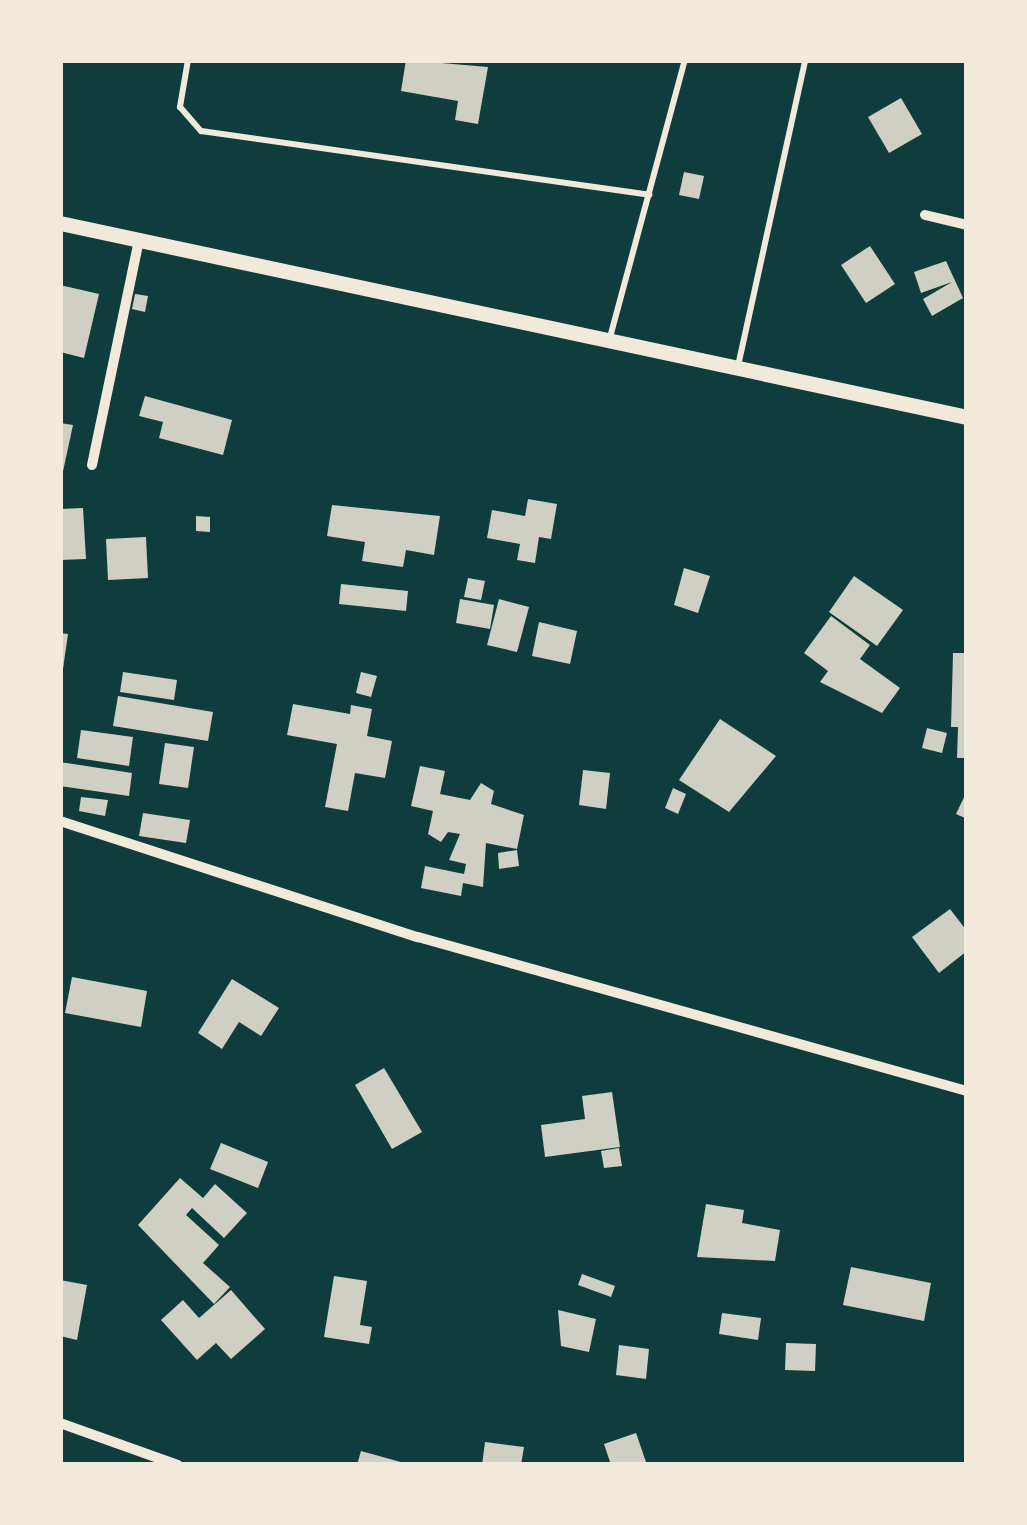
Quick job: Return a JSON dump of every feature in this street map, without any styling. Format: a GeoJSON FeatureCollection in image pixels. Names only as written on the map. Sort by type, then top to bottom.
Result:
{"type":"FeatureCollection","features":[{"type":"Feature","properties":{"kind":"main road"},"geometry":{"type":"LineString","coordinates":[[60,223],[967,418]]}},
{"type":"Feature","properties":{"kind":"street"},"geometry":{"type":"LineString","coordinates":[[925,215],[967,225]]}},
{"type":"Feature","properties":{"kind":"street"},"geometry":{"type":"LineString","coordinates":[[92,465],[139,240]]}},
{"type":"Feature","properties":{"kind":"street"},"geometry":{"type":"LineString","coordinates":[[60,821],[418,937],[967,1091]]}},
{"type":"Feature","properties":{"kind":"street"},"geometry":{"type":"LineString","coordinates":[[60,1423],[178,1465]]}},
{"type":"Feature","properties":{"kind":"lane"},"geometry":{"type":"LineString","coordinates":[[188,60],[180,106],[201,130],[649,195]]}},
{"type":"Feature","properties":{"kind":"lane"},"geometry":{"type":"LineString","coordinates":[[608,344],[685,60]]}},
{"type":"Feature","properties":{"kind":"lane"},"geometry":{"type":"LineString","coordinates":[[738,370],[805,60]]}},
{"type":"Feature","properties":{"kind":"building"},"geometry":{"type":"Polygon","coordinates":[[[406,60],[488,67],[478,124],[455,120],[458,101],[401,91],[406,60]]]}},
{"type":"Feature","properties":{"kind":"building"},"geometry":{"type":"Polygon","coordinates":[[[901,98],[922,134],[889,153],[868,117],[901,98]]]}},
{"type":"Feature","properties":{"kind":"building"},"geometry":{"type":"Polygon","coordinates":[[[684,172],[704,176],[699,199],[679,195],[684,172]]]}},
{"type":"Feature","properties":{"kind":"building"},"geometry":{"type":"Polygon","coordinates":[[[870,246],[895,284],[866,303],[841,265],[870,246]]]}},
{"type":"Feature","properties":{"kind":"building"},"geometry":{"type":"Polygon","coordinates":[[[946,261],[963,298],[932,316],[923,299],[952,282],[921,293],[914,272],[946,261]]]}},
{"type":"Feature","properties":{"kind":"building"},"geometry":{"type":"Polygon","coordinates":[[[60,285],[99,294],[84,358],[60,352],[60,285]]]}},
{"type":"Feature","properties":{"kind":"building"},"geometry":{"type":"Polygon","coordinates":[[[135,294],[148,296],[145,312],[132,309],[135,294]]]}},
{"type":"Feature","properties":{"kind":"building"},"geometry":{"type":"Polygon","coordinates":[[[145,396],[232,420],[223,455],[159,438],[163,422],[139,416],[145,396]]]}},
{"type":"Feature","properties":{"kind":"building"},"geometry":{"type":"Polygon","coordinates":[[[60,423],[73,425],[62,476],[60,476],[60,423]]]}},
{"type":"Feature","properties":{"kind":"building"},"geometry":{"type":"Polygon","coordinates":[[[528,499],[557,504],[551,539],[539,537],[535,563],[517,560],[520,544],[487,538],[492,510],[525,516],[528,499]]]}},
{"type":"Feature","properties":{"kind":"building"},"geometry":{"type":"Polygon","coordinates":[[[332,505],[440,516],[434,555],[406,550],[403,567],[362,561],[365,542],[327,536],[332,505]]]}},
{"type":"Feature","properties":{"kind":"building"},"geometry":{"type":"Polygon","coordinates":[[[83,508],[86,559],[60,560],[60,509],[83,508]]]}},
{"type":"Feature","properties":{"kind":"building"},"geometry":{"type":"Polygon","coordinates":[[[196,516],[210,517],[210,532],[196,531],[196,516]]]}},
{"type":"Feature","properties":{"kind":"building"},"geometry":{"type":"Polygon","coordinates":[[[146,537],[148,578],[108,580],[106,539],[146,537]]]}},
{"type":"Feature","properties":{"kind":"building"},"geometry":{"type":"Polygon","coordinates":[[[684,568],[710,576],[698,613],[674,605],[684,568]]]}},
{"type":"Feature","properties":{"kind":"building"},"geometry":{"type":"Polygon","coordinates":[[[854,576],[903,610],[877,646],[829,612],[854,576]]]}},
{"type":"Feature","properties":{"kind":"building"},"geometry":{"type":"Polygon","coordinates":[[[468,578],[485,581],[481,600],[464,597],[468,578]]]}},
{"type":"Feature","properties":{"kind":"building"},"geometry":{"type":"Polygon","coordinates":[[[341,584],[408,591],[406,611],[339,604],[341,584]]]}},
{"type":"Feature","properties":{"kind":"building"},"geometry":{"type":"Polygon","coordinates":[[[460,599],[494,605],[490,629],[456,623],[460,599]]]}},
{"type":"Feature","properties":{"kind":"building"},"geometry":{"type":"Polygon","coordinates":[[[499,599],[529,607],[517,652],[487,645],[499,599]]]}},
{"type":"Feature","properties":{"kind":"building"},"geometry":{"type":"Polygon","coordinates":[[[831,616],[870,645],[860,659],[900,688],[882,713],[820,682],[828,671],[804,653],[831,616]]]}},
{"type":"Feature","properties":{"kind":"building"},"geometry":{"type":"Polygon","coordinates":[[[539,622],[577,631],[570,664],[532,656],[539,622]]]}},
{"type":"Feature","properties":{"kind":"building"},"geometry":{"type":"Polygon","coordinates":[[[60,633],[68,634],[63,669],[60,669],[60,633]]]}},
{"type":"Feature","properties":{"kind":"building"},"geometry":{"type":"Polygon","coordinates":[[[953,653],[967,653],[967,758],[957,758],[958,727],[951,727],[953,653]]]}},
{"type":"Feature","properties":{"kind":"building"},"geometry":{"type":"Polygon","coordinates":[[[123,672],[177,680],[174,700],[120,692],[123,672]]]}},
{"type":"Feature","properties":{"kind":"building"},"geometry":{"type":"Polygon","coordinates":[[[361,672],[377,676],[371,697],[356,693],[361,672]]]}},
{"type":"Feature","properties":{"kind":"building"},"geometry":{"type":"Polygon","coordinates":[[[118,696],[213,712],[208,741],[113,726],[118,696]]]}},
{"type":"Feature","properties":{"kind":"building"},"geometry":{"type":"Polygon","coordinates":[[[293,704],[350,714],[351,705],[372,709],[367,736],[392,741],[385,778],[355,773],[348,811],[325,807],[337,744],[287,735],[293,704]]]}},
{"type":"Feature","properties":{"kind":"building"},"geometry":{"type":"Polygon","coordinates":[[[720,719],[776,756],[729,812],[679,780],[720,719]]]}},
{"type":"Feature","properties":{"kind":"building"},"geometry":{"type":"Polygon","coordinates":[[[927,728],[947,733],[942,753],[922,748],[927,728]]]}},
{"type":"Feature","properties":{"kind":"building"},"geometry":{"type":"Polygon","coordinates":[[[81,730],[133,737],[129,766],[77,758],[81,730]]]}},
{"type":"Feature","properties":{"kind":"building"},"geometry":{"type":"Polygon","coordinates":[[[165,743],[194,747],[188,788],[159,784],[165,743]]]}},
{"type":"Feature","properties":{"kind":"building"},"geometry":{"type":"Polygon","coordinates":[[[60,762],[132,773],[129,796],[60,786],[60,762]]]}},
{"type":"Feature","properties":{"kind":"building"},"geometry":{"type":"Polygon","coordinates":[[[420,766],[445,771],[440,794],[470,800],[481,783],[494,791],[491,804],[524,815],[517,849],[486,843],[483,887],[463,883],[461,896],[421,888],[425,866],[464,874],[466,864],[449,860],[460,834],[448,832],[441,842],[428,834],[433,811],[411,806],[420,766]]]}},
{"type":"Feature","properties":{"kind":"building"},"geometry":{"type":"Polygon","coordinates":[[[583,770],[610,773],[606,809],[579,805],[583,770]]]}},
{"type":"Feature","properties":{"kind":"building"},"geometry":{"type":"Polygon","coordinates":[[[673,788],[686,794],[678,814],[665,808],[673,788]]]}},
{"type":"Feature","properties":{"kind":"building"},"geometry":{"type":"Polygon","coordinates":[[[967,791],[967,819],[956,814],[967,791]]]}},
{"type":"Feature","properties":{"kind":"building"},"geometry":{"type":"Polygon","coordinates":[[[81,797],[108,800],[105,816],[79,811],[81,797]]]}},
{"type":"Feature","properties":{"kind":"building"},"geometry":{"type":"Polygon","coordinates":[[[143,813],[190,820],[186,843],[139,836],[143,813]]]}},
{"type":"Feature","properties":{"kind":"building"},"geometry":{"type":"Polygon","coordinates":[[[517,850],[519,866],[499,869],[498,853],[517,850]]]}},
{"type":"Feature","properties":{"kind":"building"},"geometry":{"type":"Polygon","coordinates":[[[950,909],[967,931],[967,951],[939,973],[912,937],[950,909]]]}},
{"type":"Feature","properties":{"kind":"building"},"geometry":{"type":"Polygon","coordinates":[[[72,977],[147,991],[141,1027],[65,1013],[72,977]]]}},
{"type":"Feature","properties":{"kind":"building"},"geometry":{"type":"Polygon","coordinates":[[[232,979],[279,1008],[261,1036],[239,1022],[222,1049],[198,1033],[232,979]]]}},
{"type":"Feature","properties":{"kind":"building"},"geometry":{"type":"Polygon","coordinates":[[[384,1068],[422,1132],[392,1149],[355,1085],[384,1068]]]}},
{"type":"Feature","properties":{"kind":"building"},"geometry":{"type":"Polygon","coordinates":[[[612,1092],[620,1147],[545,1157],[541,1125],[585,1119],[582,1096],[612,1092]]]}},
{"type":"Feature","properties":{"kind":"building"},"geometry":{"type":"Polygon","coordinates":[[[221,1143],[268,1162],[258,1188],[210,1169],[221,1143]]]}},
{"type":"Feature","properties":{"kind":"building"},"geometry":{"type":"Polygon","coordinates":[[[619,1148],[622,1166],[604,1168],[601,1151],[619,1148]]]}},
{"type":"Feature","properties":{"kind":"building"},"geometry":{"type":"Polygon","coordinates":[[[180,1178],[203,1198],[215,1184],[247,1213],[224,1238],[192,1208],[186,1215],[219,1245],[203,1263],[230,1287],[214,1304],[138,1225],[180,1178]]]}},
{"type":"Feature","properties":{"kind":"building"},"geometry":{"type":"Polygon","coordinates":[[[706,1204],[744,1210],[742,1223],[780,1230],[775,1261],[697,1257],[706,1204]]]}},
{"type":"Feature","properties":{"kind":"building"},"geometry":{"type":"Polygon","coordinates":[[[851,1267],[931,1283],[924,1321],[843,1305],[851,1267]]]}},
{"type":"Feature","properties":{"kind":"building"},"geometry":{"type":"Polygon","coordinates":[[[582,1274],[615,1286],[611,1297],[578,1285],[582,1274]]]}},
{"type":"Feature","properties":{"kind":"building"},"geometry":{"type":"Polygon","coordinates":[[[334,1276],[367,1281],[360,1325],[372,1327],[369,1344],[324,1337],[334,1276]]]}},
{"type":"Feature","properties":{"kind":"building"},"geometry":{"type":"Polygon","coordinates":[[[60,1280],[87,1285],[77,1340],[60,1336],[60,1280]]]}},
{"type":"Feature","properties":{"kind":"building"},"geometry":{"type":"Polygon","coordinates":[[[231,1290],[265,1329],[231,1359],[216,1343],[197,1360],[161,1320],[183,1300],[199,1318],[231,1290]]]}},
{"type":"Feature","properties":{"kind":"building"},"geometry":{"type":"Polygon","coordinates":[[[558,1310],[596,1319],[589,1352],[561,1346],[558,1310]]]}},
{"type":"Feature","properties":{"kind":"building"},"geometry":{"type":"Polygon","coordinates":[[[722,1313],[761,1318],[758,1340],[719,1334],[722,1313]]]}},
{"type":"Feature","properties":{"kind":"building"},"geometry":{"type":"Polygon","coordinates":[[[786,1343],[816,1344],[815,1371],[785,1370],[786,1343]]]}},
{"type":"Feature","properties":{"kind":"building"},"geometry":{"type":"Polygon","coordinates":[[[619,1345],[649,1349],[646,1379],[616,1375],[619,1345]]]}},
{"type":"Feature","properties":{"kind":"building"},"geometry":{"type":"Polygon","coordinates":[[[636,1433],[647,1465],[611,1465],[604,1444],[636,1433]]]}},
{"type":"Feature","properties":{"kind":"building"},"geometry":{"type":"Polygon","coordinates":[[[485,1442],[524,1447],[521,1465],[482,1465],[485,1442]]]}},
{"type":"Feature","properties":{"kind":"building"},"geometry":{"type":"Polygon","coordinates":[[[361,1451],[408,1464],[408,1465],[357,1465],[361,1451]]]}}]}
